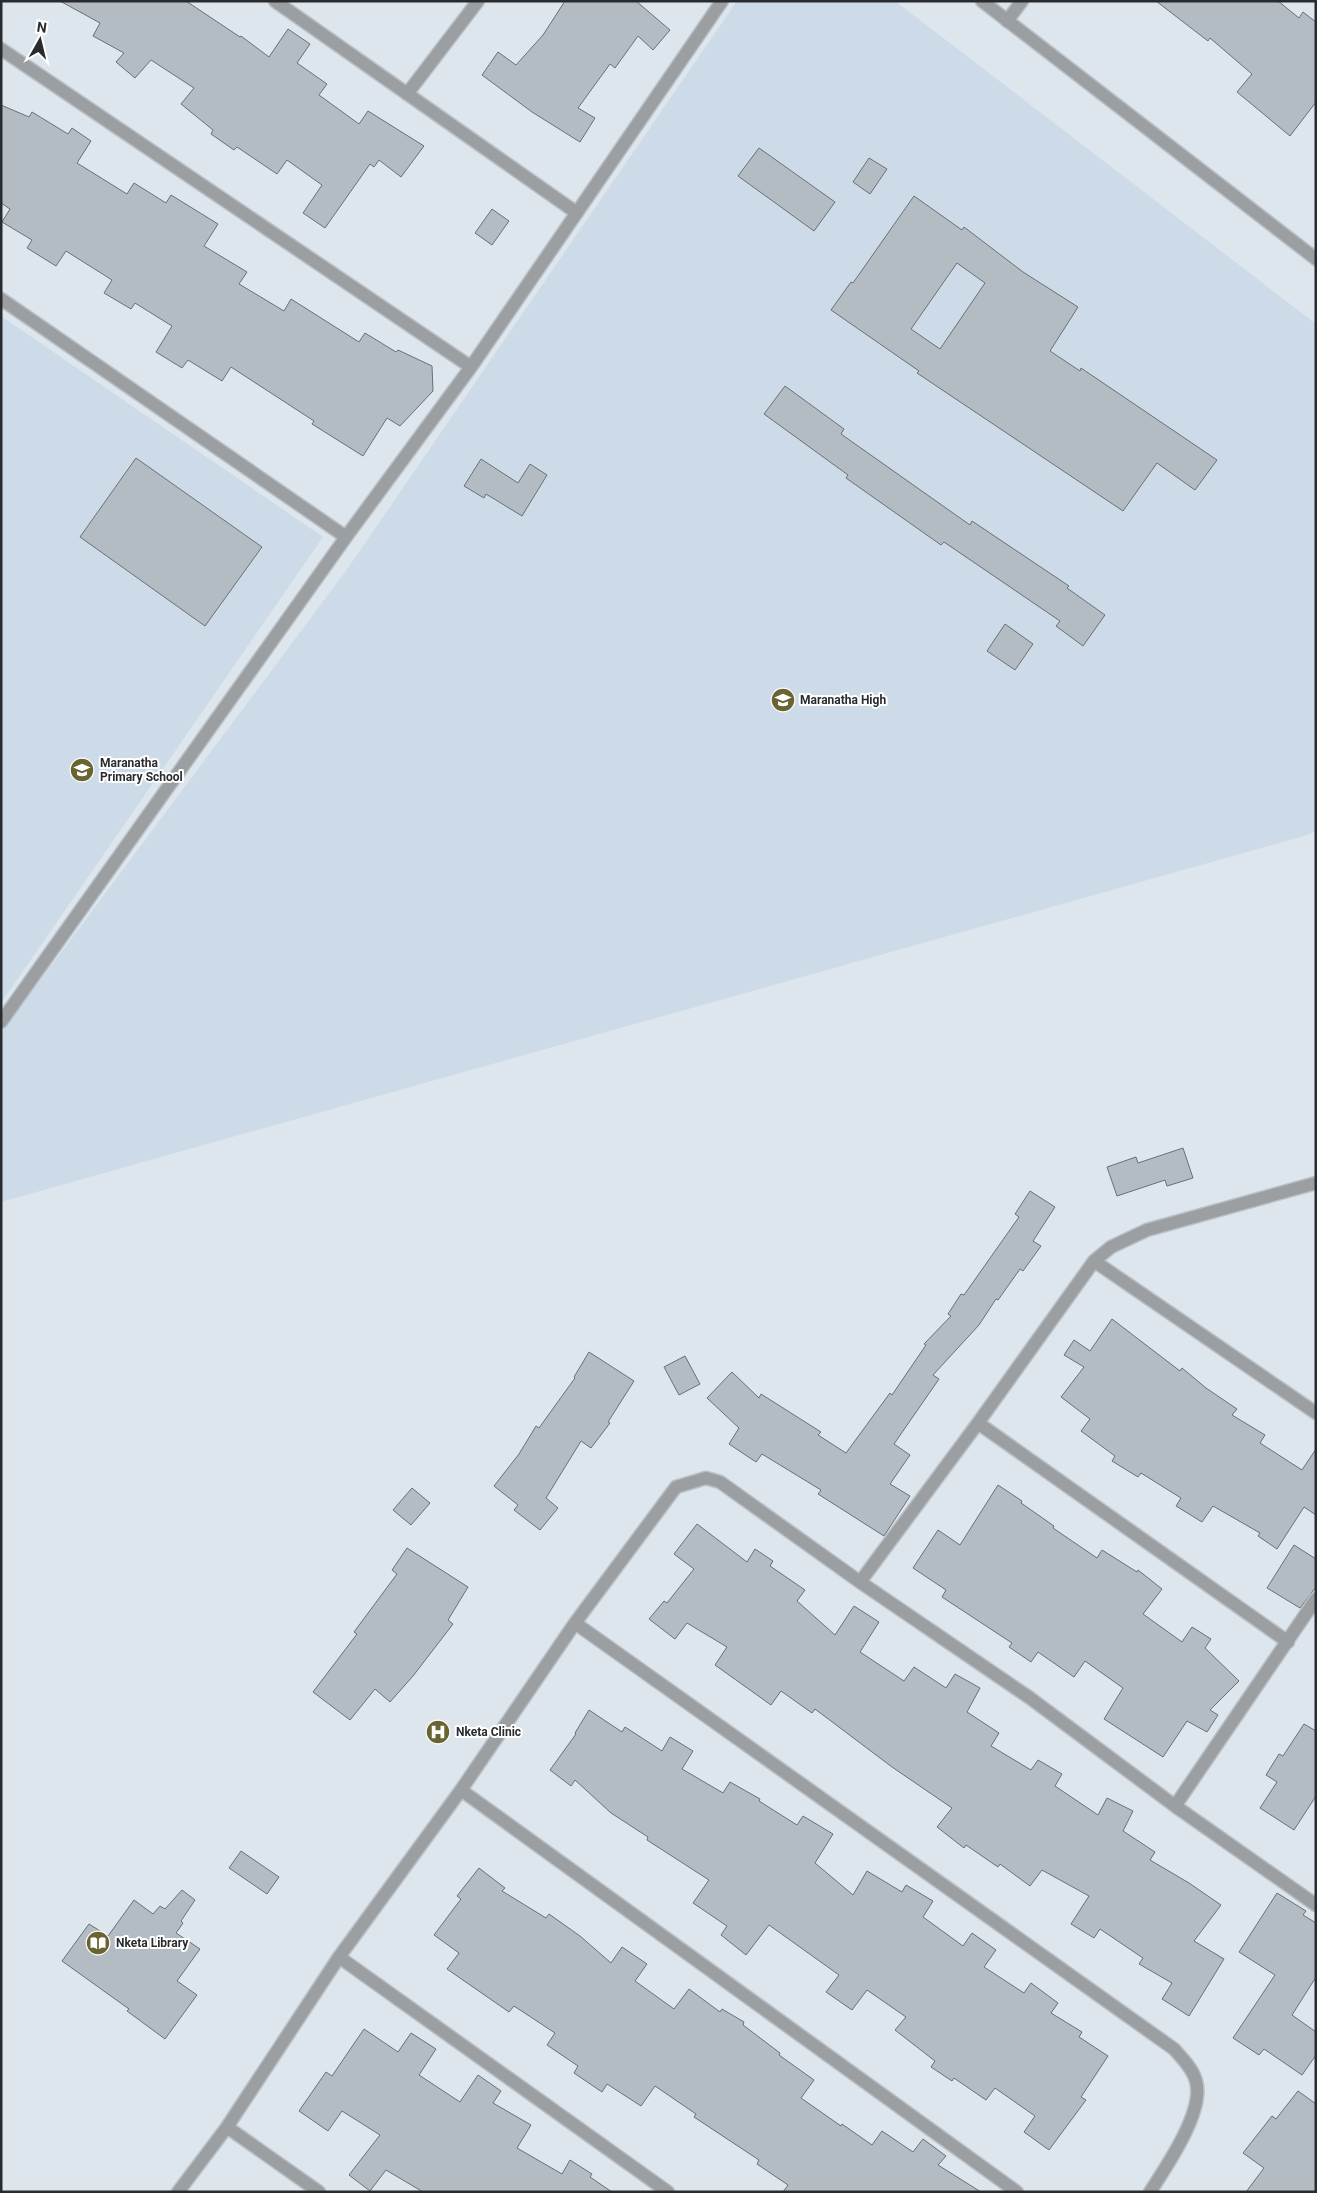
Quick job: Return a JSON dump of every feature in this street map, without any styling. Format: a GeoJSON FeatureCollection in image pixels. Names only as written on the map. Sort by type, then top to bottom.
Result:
{"type":"FeatureCollection","features":[{"type":"Feature","properties":{"kind":"street"},"geometry":{"type":"LineString","coordinates":[[275,1],[577,213]]}},
{"type":"Feature","properties":{"kind":"street"},"geometry":{"type":"LineString","coordinates":[[407,94],[478,1]]}},
{"type":"Feature","properties":{"kind":"street"},"geometry":{"type":"LineString","coordinates":[[1,1022],[346,537],[471,367],[722,1]]}},
{"type":"Feature","properties":{"kind":"street"},"geometry":{"type":"LineString","coordinates":[[982,1],[1316,260]]}},
{"type":"Feature","properties":{"kind":"street"},"geometry":{"type":"LineString","coordinates":[[1007,21],[1022,1]]}},
{"type":"Feature","properties":{"kind":"street"},"geometry":{"type":"LineString","coordinates":[[1,49],[471,367]]}},
{"type":"Feature","properties":{"kind":"street"},"geometry":{"type":"LineString","coordinates":[[1,299],[346,537]]}},
{"type":"Feature","properties":{"kind":"street"},"geometry":{"type":"LineString","coordinates":[[860,1582],[978,1423],[1094,1261],[1111,1247],[1147,1230],[1316,1183]]}},
{"type":"Feature","properties":{"kind":"street"},"geometry":{"type":"LineString","coordinates":[[1094,1261],[1316,1413]]}},
{"type":"Feature","properties":{"kind":"street"},"geometry":{"type":"LineString","coordinates":[[978,1423],[1288,1642]]}},
{"type":"Feature","properties":{"kind":"street"},"geometry":{"type":"LineString","coordinates":[[178,2192],[226,2127],[339,1957],[461,1790],[575,1623],[676,1487],[706,1478],[720,1482],[860,1582],[1030,1698],[1175,1806],[1316,1905]]}},
{"type":"Feature","properties":{"kind":"street"},"geometry":{"type":"LineString","coordinates":[[1175,1806],[1316,1599]]}},
{"type":"Feature","properties":{"kind":"street"},"geometry":{"type":"LineString","coordinates":[[575,1623],[1174,2049],[1187,2065],[1196,2081],[1195,2104],[1177,2151],[1150,2192]]}},
{"type":"Feature","properties":{"kind":"street"},"geometry":{"type":"LineString","coordinates":[[461,1790],[1017,2192]]}},
{"type":"Feature","properties":{"kind":"street"},"geometry":{"type":"LineString","coordinates":[[339,1957],[668,2192]]}},
{"type":"Feature","properties":{"kind":"street"},"geometry":{"type":"LineString","coordinates":[[226,2127],[319,2192]]}},
{"type":"Feature","properties":{"kind":"shaded area","name":"Maranatha High"},"geometry":{"type":"Polygon","coordinates":[[[737,1],[895,1],[1316,324],[1316,831],[1304,836],[1,1202],[1,1033],[348,568],[737,1]]]}},
{"type":"Feature","properties":{"kind":"shaded area","name":"Maranatha Primary School"},"geometry":{"type":"Polygon","coordinates":[[[1,316],[323,537],[1,1003],[1,316]]]}},
{"type":"Feature","properties":{"kind":"building"},"geometry":{"type":"Polygon","coordinates":[[[60,1],[186,1],[241,36],[269,57],[288,29],[310,44],[297,63],[327,84],[319,95],[359,124],[368,111],[424,146],[401,177],[379,160],[374,167],[370,164],[325,228],[303,213],[322,185],[287,160],[277,174],[237,147],[234,150],[211,134],[213,130],[181,104],[194,88],[151,60],[135,78],[116,62],[124,53],[93,36],[100,23],[60,1]]]}},
{"type":"Feature","properties":{"kind":"building"},"geometry":{"type":"Polygon","coordinates":[[[565,1],[636,1],[670,30],[653,50],[638,36],[615,68],[610,64],[578,108],[595,118],[580,142],[532,112],[482,75],[498,52],[516,65],[543,35],[565,1]]]}},
{"type":"Feature","properties":{"kind":"building"},"geometry":{"type":"Polygon","coordinates":[[[1156,1],[1278,1],[1299,18],[1303,12],[1316,22],[1316,102],[1290,136],[1237,92],[1252,74],[1210,38],[1208,41],[1156,1]]]}},
{"type":"Feature","properties":{"kind":"building"},"geometry":{"type":"Polygon","coordinates":[[[1,105],[29,117],[32,112],[68,134],[72,128],[91,141],[77,163],[127,194],[134,183],[166,203],[171,195],[218,224],[204,246],[247,272],[239,284],[284,311],[291,299],[359,342],[365,333],[396,352],[398,350],[432,366],[433,391],[400,426],[387,418],[363,456],[312,424],[314,421],[231,367],[222,381],[188,360],[182,368],[156,352],[172,326],[135,303],[131,309],[104,293],[112,280],[66,251],[56,266],[27,248],[32,240],[2,222],[10,209],[1,203],[1,105]]]}},
{"type":"Feature","properties":{"kind":"building"},"geometry":{"type":"Polygon","coordinates":[[[759,148],[835,202],[814,231],[738,176],[759,148]]]}},
{"type":"Feature","properties":{"kind":"building"},"geometry":{"type":"Polygon","coordinates":[[[869,158],[887,169],[870,194],[853,182],[869,158]]]}},
{"type":"Feature","properties":{"kind":"building"},"geometry":{"type":"Polygon","coordinates":[[[914,196],[962,230],[964,227],[1023,272],[1078,307],[1050,351],[1080,371],[1081,368],[1217,460],[1195,490],[1157,463],[1123,511],[917,373],[919,371],[831,310],[851,282],[853,283],[914,196]],[[957,263],[911,329],[940,349],[985,283],[957,263]]]}},
{"type":"Feature","properties":{"kind":"building"},"geometry":{"type":"Polygon","coordinates":[[[492,209],[509,221],[492,245],[475,233],[492,209]]]}},
{"type":"Feature","properties":{"kind":"building"},"geometry":{"type":"Polygon","coordinates":[[[785,386],[844,429],[841,434],[970,525],[972,521],[1069,586],[1067,588],[1105,615],[1083,646],[1056,626],[1060,621],[944,542],[941,545],[846,478],[848,475],[764,414],[785,386]]]}},
{"type":"Feature","properties":{"kind":"building"},"geometry":{"type":"Polygon","coordinates":[[[136,458],[262,547],[205,626],[80,537],[136,458]]]}},
{"type":"Feature","properties":{"kind":"building"},"geometry":{"type":"Polygon","coordinates":[[[481,459],[518,483],[530,464],[547,475],[522,516],[486,494],[484,498],[464,486],[481,459]]]}},
{"type":"Feature","properties":{"kind":"building"},"geometry":{"type":"Polygon","coordinates":[[[1005,624],[1033,644],[1015,670],[987,651],[1005,624]]]}},
{"type":"Feature","properties":{"kind":"building"},"geometry":{"type":"Polygon","coordinates":[[[1183,1148],[1193,1178],[1167,1186],[1165,1180],[1117,1196],[1107,1167],[1136,1157],[1138,1163],[1183,1148]]]}},
{"type":"Feature","properties":{"kind":"building"},"geometry":{"type":"Polygon","coordinates":[[[1030,1191],[1055,1207],[1033,1241],[1041,1246],[1023,1271],[1020,1269],[998,1300],[996,1299],[979,1325],[933,1375],[939,1379],[894,1444],[910,1455],[890,1484],[910,1496],[884,1536],[818,1494],[821,1490],[762,1454],[756,1462],[729,1444],[739,1428],[707,1398],[732,1372],[759,1398],[761,1394],[821,1432],[818,1435],[846,1453],[890,1393],[892,1395],[926,1345],[924,1344],[951,1316],[948,1314],[961,1294],[964,1295],[1019,1217],[1015,1214],[1030,1191]]]}},
{"type":"Feature","properties":{"kind":"building"},"geometry":{"type":"Polygon","coordinates":[[[1112,1319],[1180,1371],[1182,1368],[1206,1388],[1237,1409],[1232,1415],[1265,1435],[1260,1443],[1302,1470],[1316,1449],[1316,1515],[1304,1507],[1277,1549],[1258,1536],[1260,1533],[1213,1506],[1202,1522],[1176,1506],[1181,1498],[1141,1473],[1138,1477],[1112,1461],[1115,1456],[1081,1431],[1090,1419],[1061,1397],[1084,1367],[1064,1355],[1074,1340],[1090,1351],[1112,1319]]]}},
{"type":"Feature","properties":{"kind":"building"},"geometry":{"type":"Polygon","coordinates":[[[589,1352],[634,1381],[608,1422],[610,1423],[591,1448],[581,1441],[546,1498],[558,1508],[540,1530],[514,1510],[518,1505],[494,1486],[519,1454],[536,1426],[539,1428],[575,1378],[589,1352]]]}},
{"type":"Feature","properties":{"kind":"building"},"geometry":{"type":"Polygon","coordinates":[[[685,1356],[700,1384],[679,1395],[664,1367],[685,1356]]]}},
{"type":"Feature","properties":{"kind":"building"},"geometry":{"type":"Polygon","coordinates":[[[998,1485],[1054,1526],[1053,1528],[1097,1558],[1102,1550],[1137,1572],[1138,1570],[1162,1589],[1143,1614],[1182,1642],[1192,1627],[1211,1639],[1205,1648],[1239,1681],[1210,1710],[1218,1715],[1207,1732],[1187,1721],[1163,1757],[1104,1719],[1123,1688],[1085,1661],[1074,1677],[1038,1652],[1031,1662],[1009,1647],[1012,1643],[942,1597],[946,1590],[913,1568],[938,1530],[960,1545],[998,1485]]]}},
{"type":"Feature","properties":{"kind":"building"},"geometry":{"type":"Polygon","coordinates":[[[412,1488],[430,1503],[411,1525],[393,1510],[412,1488]]]}},
{"type":"Feature","properties":{"kind":"building"},"geometry":{"type":"Polygon","coordinates":[[[697,1524],[747,1562],[755,1549],[773,1561],[770,1566],[805,1590],[797,1601],[835,1635],[854,1606],[879,1622],[860,1652],[904,1681],[914,1667],[946,1688],[955,1674],[980,1688],[967,1712],[999,1733],[991,1746],[1031,1770],[1038,1760],[1062,1774],[1055,1786],[1098,1815],[1107,1798],[1133,1811],[1123,1831],[1155,1852],[1150,1860],[1221,1905],[1194,1941],[1224,1959],[1189,2016],[1162,1999],[1172,1983],[1139,1964],[1143,1958],[1100,1929],[1094,1938],[1071,1924],[1089,1896],[1042,1870],[1030,1886],[1000,1864],[998,1867],[966,1845],[964,1848],[937,1827],[952,1808],[892,1767],[815,1709],[812,1713],[781,1691],[771,1705],[715,1665],[727,1647],[687,1623],[675,1639],[649,1619],[664,1601],[667,1603],[694,1569],[674,1554],[697,1524]]]}},
{"type":"Feature","properties":{"kind":"building"},"geometry":{"type":"Polygon","coordinates":[[[1294,1545],[1316,1559],[1316,1587],[1300,1608],[1267,1588],[1294,1545]]]}},
{"type":"Feature","properties":{"kind":"building"},"geometry":{"type":"Polygon","coordinates":[[[407,1548],[468,1587],[448,1620],[453,1624],[413,1676],[390,1702],[375,1689],[350,1720],[313,1692],[357,1634],[354,1632],[397,1574],[392,1570],[407,1548]]]}},
{"type":"Feature","properties":{"kind":"building"},"geometry":{"type":"Polygon","coordinates":[[[589,1710],[622,1732],[625,1727],[662,1751],[670,1737],[693,1751],[682,1769],[723,1793],[730,1782],[760,1799],[759,1801],[797,1825],[803,1816],[833,1834],[815,1863],[853,1895],[867,1871],[902,1892],[906,1885],[933,1901],[923,1917],[963,1946],[972,1933],[996,1950],[984,1967],[1024,1993],[1031,1983],[1058,2003],[1051,2013],[1082,2032],[1079,2037],[1108,2056],[1081,2097],[1086,2100],[1049,2150],[1024,2132],[1035,2116],[995,2088],[986,2100],[954,2078],[952,2081],[931,2067],[935,2061],[895,2030],[906,2017],[867,1990],[852,2010],[826,1992],[839,1975],[769,1925],[746,1955],[721,1935],[727,1926],[693,1903],[709,1880],[647,1840],[648,1837],[611,1813],[575,1780],[571,1786],[550,1770],[576,1734],[589,1710]]]}},
{"type":"Feature","properties":{"kind":"building"},"geometry":{"type":"Polygon","coordinates":[[[1304,1724],[1316,1731],[1316,1796],[1294,1830],[1260,1808],[1277,1782],[1266,1775],[1279,1754],[1283,1756],[1304,1724]]]}},
{"type":"Feature","properties":{"kind":"building"},"geometry":{"type":"Polygon","coordinates":[[[241,1851],[279,1877],[267,1894],[229,1868],[241,1851]]]}},
{"type":"Feature","properties":{"kind":"building"},"geometry":{"type":"Polygon","coordinates":[[[479,1868],[505,1888],[502,1891],[546,1918],[549,1914],[580,1936],[611,1963],[622,1947],[647,1964],[635,1981],[674,2009],[689,1989],[720,2012],[722,2009],[744,2022],[743,2025],[780,2053],[779,2055],[814,2080],[801,2098],[841,2126],[842,2124],[872,2145],[882,2131],[913,2152],[923,2139],[946,2156],[938,2165],[981,2192],[783,2192],[788,2185],[757,2164],[759,2160],[694,2117],[696,2114],[655,2086],[641,2106],[607,2084],[602,2092],[574,2073],[578,2066],[547,2045],[555,2033],[514,2006],[509,2012],[447,1969],[459,1953],[434,1935],[461,1899],[457,1896],[479,1868]]]}},
{"type":"Feature","properties":{"kind":"building"},"geometry":{"type":"Polygon","coordinates":[[[182,1890],[195,1900],[181,1921],[183,1923],[176,1933],[200,1949],[177,1981],[197,1995],[165,2039],[127,2011],[129,2009],[62,1961],[89,1924],[108,1936],[134,1900],[153,1914],[160,1906],[165,1909],[182,1890]]]}},
{"type":"Feature","properties":{"kind":"building"},"geometry":{"type":"Polygon","coordinates":[[[1277,1893],[1306,1911],[1303,1915],[1316,1923],[1316,1977],[1292,2015],[1316,2032],[1316,2055],[1302,2075],[1264,2049],[1259,2055],[1233,2038],[1275,1975],[1239,1952],[1277,1893]]]}},
{"type":"Feature","properties":{"kind":"building"},"geometry":{"type":"Polygon","coordinates":[[[364,2029],[398,2052],[411,2033],[436,2049],[419,2075],[460,2102],[478,2075],[501,2091],[493,2103],[531,2125],[517,2148],[562,2174],[570,2160],[592,2174],[590,2177],[612,2192],[423,2192],[386,2170],[370,2191],[349,2175],[380,2135],[342,2111],[328,2131],[299,2111],[326,2072],[332,2076],[364,2029]]]}},
{"type":"Feature","properties":{"kind":"building"},"geometry":{"type":"Polygon","coordinates":[[[1298,2091],[1316,2104],[1316,2192],[1246,2192],[1264,2168],[1243,2153],[1272,2116],[1276,2119],[1298,2091]]]}},
{"type":"Feature","properties":{"kind":"place","name":"Maranatha High"},"geometry":{"type":"Point","coordinates":[783,700]}},
{"type":"Feature","properties":{"kind":"place","name":"Maranatha Primary School"},"geometry":{"type":"Point","coordinates":[82,770]}},
{"type":"Feature","properties":{"kind":"place","name":"Nketa Clinic"},"geometry":{"type":"Point","coordinates":[438,1732]}},
{"type":"Feature","properties":{"kind":"place","name":"Nketa Library"},"geometry":{"type":"Point","coordinates":[98,1943]}}]}
